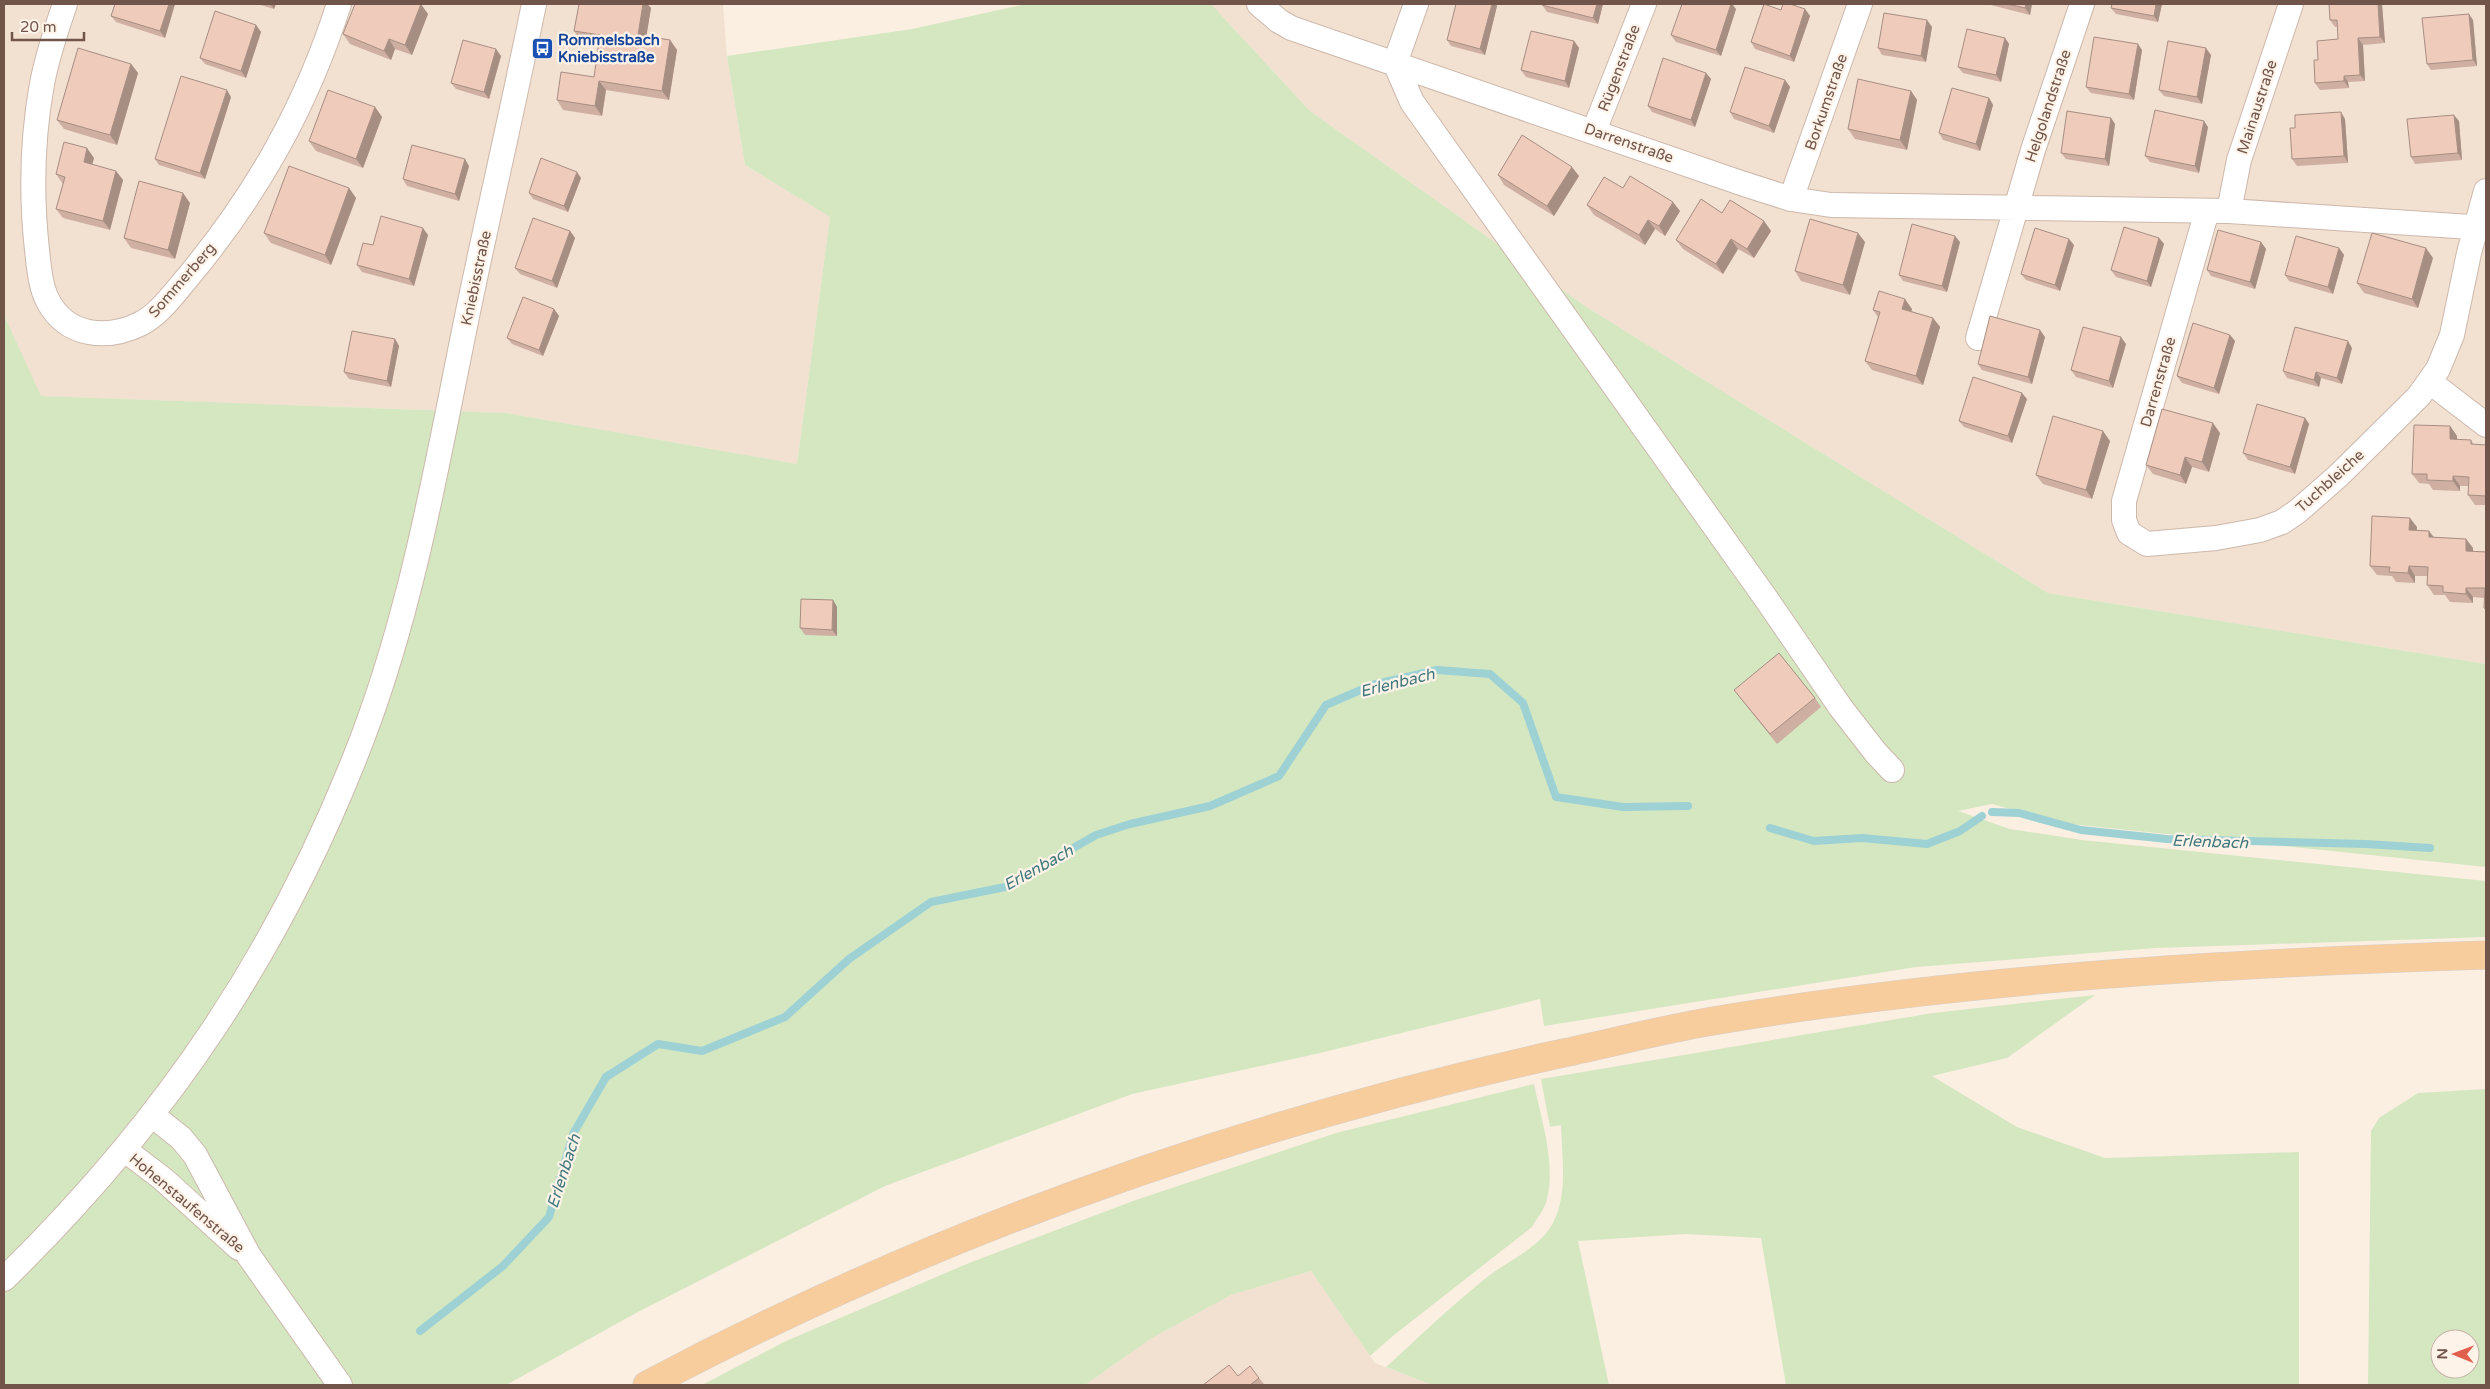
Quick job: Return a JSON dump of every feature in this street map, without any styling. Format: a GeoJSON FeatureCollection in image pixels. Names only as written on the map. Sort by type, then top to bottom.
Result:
{"type":"FeatureCollection","features":[{"type":"Feature","properties":{"kind":"main road"},"geometry":{"type":"LineString","coordinates":[[647,1385],[725,1345],[854,1285],[1032,1210],[1248,1136],[1349,1105],[1471,1074],[1708,1022],[1916,992],[2023,981],[2296,961],[2486,955]]}},
{"type":"Feature","properties":{"kind":"street","name":"Sommerberg"},"geometry":{"type":"LineString","coordinates":[[65,4],[46,65],[37,122],[33,201],[38,266],[47,300],[58,316],[86,333],[104,335],[143,323],[158,310],[236,216],[273,158],[307,91],[326,45],[339,4]]}},
{"type":"Feature","properties":{"kind":"street","name":"Kniebisstraße"},"geometry":{"type":"LineString","coordinates":[[4,1279],[125,1150],[201,1051],[239,992],[277,926],[346,779],[376,699],[400,620],[417,552],[446,425],[534,4]]}},
{"type":"Feature","properties":{"kind":"street","name":"Darrenstraße"},"geometry":{"type":"LineString","coordinates":[[1259,4],[1279,21],[1291,28],[1791,199],[1831,205],[2218,211],[2481,227]]}},
{"type":"Feature","properties":{"kind":"street"},"geometry":{"type":"LineString","coordinates":[[1416,4],[1395,63],[1405,89],[1417,110],[1767,600],[1841,708],[1876,753],[1892,770]]}},
{"type":"Feature","properties":{"kind":"street","name":"Rügenstraße"},"geometry":{"type":"LineString","coordinates":[[1594,131],[1644,4]]}},
{"type":"Feature","properties":{"kind":"street","name":"Borkumstraße"},"geometry":{"type":"LineString","coordinates":[[1791,199],[1860,4]]}},
{"type":"Feature","properties":{"kind":"street","name":"Helgolandstraße"},"geometry":{"type":"LineString","coordinates":[[2015,208],[2082,4]]}},
{"type":"Feature","properties":{"kind":"street","name":"Mainaustraße"},"geometry":{"type":"LineString","coordinates":[[2218,211],[2239,160],[2291,4]]}},
{"type":"Feature","properties":{"kind":"street","name":"Tuchbleiche"},"geometry":{"type":"LineString","coordinates":[[2147,544],[2237,535],[2260,530],[2282,522],[2298,511],[2338,476],[2419,396],[2438,369],[2452,335],[2481,227],[2486,191]]}},
{"type":"Feature","properties":{"kind":"street"},"geometry":{"type":"LineString","coordinates":[[1978,338],[2015,208]]}},
{"type":"Feature","properties":{"kind":"street","name":"Darrenstraße"},"geometry":{"type":"LineString","coordinates":[[2147,544],[2128,533],[2124,520],[2124,501],[2218,211]]}},
{"type":"Feature","properties":{"kind":"street"},"geometry":{"type":"LineString","coordinates":[[2430,382],[2486,425]]}},
{"type":"Feature","properties":{"kind":"street","name":"Hohenstaufenstraße"},"geometry":{"type":"LineString","coordinates":[[152,1115],[181,1138],[194,1155],[249,1256],[337,1381]]}},
{"type":"Feature","properties":{"kind":"street","name":"Hohenstaufenstraße"},"geometry":{"type":"LineString","coordinates":[[125,1150],[163,1179],[249,1256]]}},
{"type":"Feature","properties":{"kind":"shaded area"},"geometry":{"type":"Polygon","coordinates":[[[4,4],[723,4],[727,56],[745,165],[830,217],[797,464],[506,413],[40,396],[4,315],[4,4]]]}},
{"type":"Feature","properties":{"kind":"shaded area"},"geometry":{"type":"Polygon","coordinates":[[[1211,4],[2486,4],[2486,664],[2048,593],[1588,308],[1310,111],[1211,4]]]}},
{"type":"Feature","properties":{"kind":"shaded area"},"geometry":{"type":"Polygon","coordinates":[[[1311,1271],[1375,1363],[1432,1385],[1085,1385],[1152,1338],[1231,1295],[1311,1271]]]}},
{"type":"Feature","properties":{"kind":"green space"},"geometry":{"type":"Polygon","coordinates":[[[1026,4],[1211,4],[1310,111],[1588,308],[2048,593],[2486,664],[2486,867],[2060,823],[1992,804],[1958,811],[2010,829],[2082,840],[2486,881],[2486,937],[2156,948],[1916,967],[1544,1026],[1540,999],[1320,1053],[1132,1094],[885,1186],[636,1313],[506,1385],[4,1385],[4,315],[41,396],[506,413],[797,464],[830,217],[745,165],[727,56],[912,29],[1026,4]]]}},
{"type":"Feature","properties":{"kind":"green space"},"geometry":{"type":"Polygon","coordinates":[[[2095,995],[2007,1058],[1932,1076],[2017,1127],[2105,1158],[2299,1152],[2299,1385],[1786,1385],[1761,1238],[1686,1234],[1578,1241],[1609,1385],[1432,1385],[1386,1367],[1473,1289],[1494,1272],[1532,1247],[1553,1223],[1558,1212],[1562,1188],[1561,1125],[1550,1127],[1541,1079],[1933,1013],[2095,995]]]}},
{"type":"Feature","properties":{"kind":"green space"},"geometry":{"type":"Polygon","coordinates":[[[1534,1084],[1549,1156],[1550,1171],[1547,1199],[1541,1213],[1532,1227],[1370,1356],[1311,1271],[1231,1295],[1152,1338],[1085,1385],[702,1385],[786,1341],[969,1263],[1133,1201],[1336,1133],[1534,1084]]]}},
{"type":"Feature","properties":{"kind":"green space"},"geometry":{"type":"Polygon","coordinates":[[[2486,1089],[2486,1385],[2368,1385],[2371,1131],[2379,1118],[2418,1093],[2486,1089]]]}},
{"type":"Feature","properties":{"kind":"building"},"geometry":{"type":"Polygon","coordinates":[[[115,4],[169,4],[160,31],[111,16],[115,4]]]}},
{"type":"Feature","properties":{"kind":"building"},"geometry":{"type":"Polygon","coordinates":[[[355,4],[421,4],[405,45],[389,39],[384,51],[343,34],[355,4]]]}},
{"type":"Feature","properties":{"kind":"building"},"geometry":{"type":"Polygon","coordinates":[[[579,4],[643,4],[638,35],[670,40],[662,91],[599,81],[595,106],[557,100],[561,72],[594,77],[600,35],[574,31],[579,4]]]}},
{"type":"Feature","properties":{"kind":"building"},"geometry":{"type":"Polygon","coordinates":[[[1456,4],[1492,4],[1480,49],[1447,40],[1456,4]]]}},
{"type":"Feature","properties":{"kind":"building"},"geometry":{"type":"Polygon","coordinates":[[[1542,4],[1597,4],[1593,18],[1542,4]]]}},
{"type":"Feature","properties":{"kind":"building"},"geometry":{"type":"Polygon","coordinates":[[[1682,4],[1731,4],[1716,50],[1671,35],[1682,4]]]}},
{"type":"Feature","properties":{"kind":"building"},"geometry":{"type":"Polygon","coordinates":[[[1764,4],[1781,10],[1783,4],[1790,4],[1805,9],[1790,56],[1751,42],[1764,4]]]}},
{"type":"Feature","properties":{"kind":"building"},"geometry":{"type":"Polygon","coordinates":[[[2007,4],[2026,4],[2025,8],[2007,4]]]}},
{"type":"Feature","properties":{"kind":"building"},"geometry":{"type":"Polygon","coordinates":[[[2112,4],[2156,4],[2154,16],[2111,8],[2112,4]]]}},
{"type":"Feature","properties":{"kind":"building"},"geometry":{"type":"Polygon","coordinates":[[[2329,4],[2378,4],[2380,37],[2358,38],[2360,75],[2344,76],[2344,81],[2315,83],[2314,60],[2318,60],[2317,41],[2338,39],[2337,20],[2330,20],[2329,4]]]}},
{"type":"Feature","properties":{"kind":"building"},"geometry":{"type":"Polygon","coordinates":[[[215,11],[256,25],[241,71],[200,58],[215,11]]]}},
{"type":"Feature","properties":{"kind":"building"},"geometry":{"type":"Polygon","coordinates":[[[1884,13],[1927,20],[1921,56],[1878,48],[1884,13]]]}},
{"type":"Feature","properties":{"kind":"building"},"geometry":{"type":"Polygon","coordinates":[[[2469,14],[2473,60],[2427,64],[2422,18],[2469,14]]]}},
{"type":"Feature","properties":{"kind":"building"},"geometry":{"type":"Polygon","coordinates":[[[1967,29],[2005,38],[1996,75],[1958,67],[1967,29]]]}},
{"type":"Feature","properties":{"kind":"building"},"geometry":{"type":"Polygon","coordinates":[[[1531,31],[1574,41],[1565,81],[1521,70],[1531,31]]]}},
{"type":"Feature","properties":{"kind":"building"},"geometry":{"type":"Polygon","coordinates":[[[2094,37],[2138,44],[2129,94],[2086,87],[2094,37]]]}},
{"type":"Feature","properties":{"kind":"building"},"geometry":{"type":"Polygon","coordinates":[[[463,40],[496,49],[484,92],[451,83],[463,40]]]}},
{"type":"Feature","properties":{"kind":"building"},"geometry":{"type":"Polygon","coordinates":[[[2168,41],[2206,48],[2197,97],[2159,90],[2168,41]]]}},
{"type":"Feature","properties":{"kind":"building"},"geometry":{"type":"Polygon","coordinates":[[[78,48],[131,64],[110,135],[57,120],[78,48]]]}},
{"type":"Feature","properties":{"kind":"building"},"geometry":{"type":"Polygon","coordinates":[[[1663,58],[1706,73],[1691,120],[1648,106],[1663,58]]]}},
{"type":"Feature","properties":{"kind":"building"},"geometry":{"type":"Polygon","coordinates":[[[1745,67],[1785,80],[1769,126],[1730,112],[1745,67]]]}},
{"type":"Feature","properties":{"kind":"building"},"geometry":{"type":"Polygon","coordinates":[[[181,76],[227,90],[200,173],[155,159],[181,76]]]}},
{"type":"Feature","properties":{"kind":"building"},"geometry":{"type":"Polygon","coordinates":[[[1858,79],[1911,91],[1900,140],[1848,129],[1858,79]]]}},
{"type":"Feature","properties":{"kind":"building"},"geometry":{"type":"Polygon","coordinates":[[[1952,88],[1989,98],[1976,144],[1939,133],[1952,88]]]}},
{"type":"Feature","properties":{"kind":"building"},"geometry":{"type":"Polygon","coordinates":[[[328,90],[375,107],[356,159],[309,141],[328,90]]]}},
{"type":"Feature","properties":{"kind":"building"},"geometry":{"type":"Polygon","coordinates":[[[2155,110],[2204,121],[2195,166],[2145,156],[2155,110]]]}},
{"type":"Feature","properties":{"kind":"building"},"geometry":{"type":"Polygon","coordinates":[[[2067,111],[2111,118],[2105,159],[2061,153],[2067,111]]]}},
{"type":"Feature","properties":{"kind":"building"},"geometry":{"type":"Polygon","coordinates":[[[2341,112],[2344,156],[2292,159],[2290,128],[2295,128],[2295,115],[2341,112]]]}},
{"type":"Feature","properties":{"kind":"building"},"geometry":{"type":"Polygon","coordinates":[[[2454,115],[2458,153],[2411,157],[2407,119],[2454,115]]]}},
{"type":"Feature","properties":{"kind":"building"},"geometry":{"type":"Polygon","coordinates":[[[1522,135],[1572,167],[1547,206],[1498,175],[1522,135]]]}},
{"type":"Feature","properties":{"kind":"building"},"geometry":{"type":"Polygon","coordinates":[[[64,142],[87,148],[84,162],[116,171],[103,221],[56,209],[65,177],[56,174],[64,142]]]}},
{"type":"Feature","properties":{"kind":"building"},"geometry":{"type":"Polygon","coordinates":[[[412,145],[465,159],[455,194],[403,179],[412,145]]]}},
{"type":"Feature","properties":{"kind":"building"},"geometry":{"type":"Polygon","coordinates":[[[541,158],[577,172],[564,206],[529,193],[541,158]]]}},
{"type":"Feature","properties":{"kind":"building"},"geometry":{"type":"Polygon","coordinates":[[[289,166],[349,188],[325,255],[264,233],[289,166]]]}},
{"type":"Feature","properties":{"kind":"building"},"geometry":{"type":"Polygon","coordinates":[[[1630,176],[1673,202],[1659,226],[1648,220],[1639,235],[1587,205],[1604,177],[1623,188],[1630,176]]]}},
{"type":"Feature","properties":{"kind":"building"},"geometry":{"type":"Polygon","coordinates":[[[139,181],[183,193],[168,250],[124,238],[139,181]]]}},
{"type":"Feature","properties":{"kind":"building"},"geometry":{"type":"Polygon","coordinates":[[[1701,199],[1722,213],[1730,200],[1764,221],[1747,249],[1731,239],[1716,264],[1676,240],[1701,199]]]}},
{"type":"Feature","properties":{"kind":"building"},"geometry":{"type":"Polygon","coordinates":[[[381,216],[423,228],[409,279],[357,265],[363,243],[373,245],[381,216]]]}},
{"type":"Feature","properties":{"kind":"building"},"geometry":{"type":"Polygon","coordinates":[[[533,218],[570,231],[552,281],[515,268],[533,218]]]}},
{"type":"Feature","properties":{"kind":"building"},"geometry":{"type":"Polygon","coordinates":[[[1810,219],[1858,233],[1843,285],[1795,271],[1810,219]]]}},
{"type":"Feature","properties":{"kind":"building"},"geometry":{"type":"Polygon","coordinates":[[[1912,224],[1955,236],[1942,286],[1899,275],[1912,224]]]}},
{"type":"Feature","properties":{"kind":"building"},"geometry":{"type":"Polygon","coordinates":[[[2124,227],[2159,238],[2147,281],[2111,270],[2124,227]]]}},
{"type":"Feature","properties":{"kind":"building"},"geometry":{"type":"Polygon","coordinates":[[[2035,228],[2069,239],[2055,285],[2021,274],[2035,228]]]}},
{"type":"Feature","properties":{"kind":"building"},"geometry":{"type":"Polygon","coordinates":[[[2218,230],[2261,242],[2250,282],[2207,270],[2218,230]]]}},
{"type":"Feature","properties":{"kind":"building"},"geometry":{"type":"Polygon","coordinates":[[[2372,233],[2426,248],[2412,299],[2357,283],[2372,233]]]}},
{"type":"Feature","properties":{"kind":"building"},"geometry":{"type":"Polygon","coordinates":[[[2296,236],[2339,248],[2328,287],[2285,275],[2296,236]]]}},
{"type":"Feature","properties":{"kind":"building"},"geometry":{"type":"Polygon","coordinates":[[[1879,291],[1905,299],[1902,309],[1933,318],[1916,376],[1865,361],[1880,312],[1873,310],[1879,291]]]}},
{"type":"Feature","properties":{"kind":"building"},"geometry":{"type":"Polygon","coordinates":[[[523,297],[554,309],[539,350],[507,338],[523,297]]]}},
{"type":"Feature","properties":{"kind":"building"},"geometry":{"type":"Polygon","coordinates":[[[1990,316],[2040,330],[2028,377],[1978,364],[1990,316]]]}},
{"type":"Feature","properties":{"kind":"building"},"geometry":{"type":"Polygon","coordinates":[[[2193,323],[2230,335],[2214,388],[2177,376],[2193,323]]]}},
{"type":"Feature","properties":{"kind":"building"},"geometry":{"type":"Polygon","coordinates":[[[2083,327],[2121,337],[2109,381],[2071,370],[2083,327]]]}},
{"type":"Feature","properties":{"kind":"building"},"geometry":{"type":"Polygon","coordinates":[[[2295,327],[2348,341],[2337,378],[2316,372],[2314,380],[2283,371],[2295,327]]]}},
{"type":"Feature","properties":{"kind":"building"},"geometry":{"type":"Polygon","coordinates":[[[352,331],[395,339],[387,381],[344,372],[352,331]]]}},
{"type":"Feature","properties":{"kind":"building"},"geometry":{"type":"Polygon","coordinates":[[[1973,377],[2022,393],[2008,436],[1959,421],[1973,377]]]}},
{"type":"Feature","properties":{"kind":"building"},"geometry":{"type":"Polygon","coordinates":[[[2257,404],[2305,418],[2290,467],[2243,453],[2257,404]]]}},
{"type":"Feature","properties":{"kind":"building"},"geometry":{"type":"Polygon","coordinates":[[[2162,409],[2213,423],[2202,462],[2185,457],[2180,475],[2146,465],[2162,409]]]}},
{"type":"Feature","properties":{"kind":"building"},"geometry":{"type":"Polygon","coordinates":[[[2053,416],[2103,431],[2086,490],[2036,475],[2053,416]]]}},
{"type":"Feature","properties":{"kind":"building"},"geometry":{"type":"Polygon","coordinates":[[[2414,425],[2450,426],[2450,439],[2471,440],[2471,444],[2486,445],[2486,496],[2468,495],[2469,477],[2453,476],[2453,481],[2427,480],[2427,474],[2412,474],[2414,425]]]}},
{"type":"Feature","properties":{"kind":"building"},"geometry":{"type":"Polygon","coordinates":[[[2372,516],[2410,518],[2409,530],[2429,531],[2429,537],[2466,539],[2466,551],[2486,552],[2486,608],[2484,608],[2485,588],[2466,588],[2466,594],[2443,592],[2443,586],[2427,585],[2428,567],[2409,566],[2408,573],[2389,572],[2390,567],[2370,566],[2372,516]]]}},
{"type":"Feature","properties":{"kind":"building"},"geometry":{"type":"Polygon","coordinates":[[[801,599],[833,600],[832,630],[800,628],[801,599]]]}},
{"type":"Feature","properties":{"kind":"building"},"geometry":{"type":"Polygon","coordinates":[[[1779,653],[1815,698],[1770,734],[1734,690],[1779,653]]]}},
{"type":"Feature","properties":{"kind":"building"},"geometry":{"type":"Polygon","coordinates":[[[1229,1365],[1238,1376],[1250,1366],[1259,1378],[1250,1385],[1203,1385],[1229,1365]]]}},
{"type":"Feature","properties":{"kind":"waterway","name":"Erlenbach"},"geometry":{"type":"LineString","coordinates":[[420,1331],[503,1266],[549,1217],[573,1134],[606,1077],[658,1044],[702,1051],[785,1017],[849,959],[931,902],[1005,887],[1096,835],[1130,824],[1210,806],[1279,776],[1326,705],[1372,685],[1437,670],[1490,674],[1523,703],[1556,797],[1623,807],[1688,806]]}},
{"type":"Feature","properties":{"kind":"waterway","name":"Erlenbach"},"geometry":{"type":"LineString","coordinates":[[1992,812],[2019,813],[2081,830],[2167,839],[2366,844],[2430,848]]}},
{"type":"Feature","properties":{"kind":"waterway","name":"Erlenbach"},"geometry":{"type":"LineString","coordinates":[[1770,828],[1814,841],[1862,838],[1927,844],[1960,831],[1982,816]]}},
{"type":"Feature","properties":{"kind":"place","name":"Rommelsbach Kniebisstraße"},"geometry":{"type":"Point","coordinates":[542,49]}}]}
